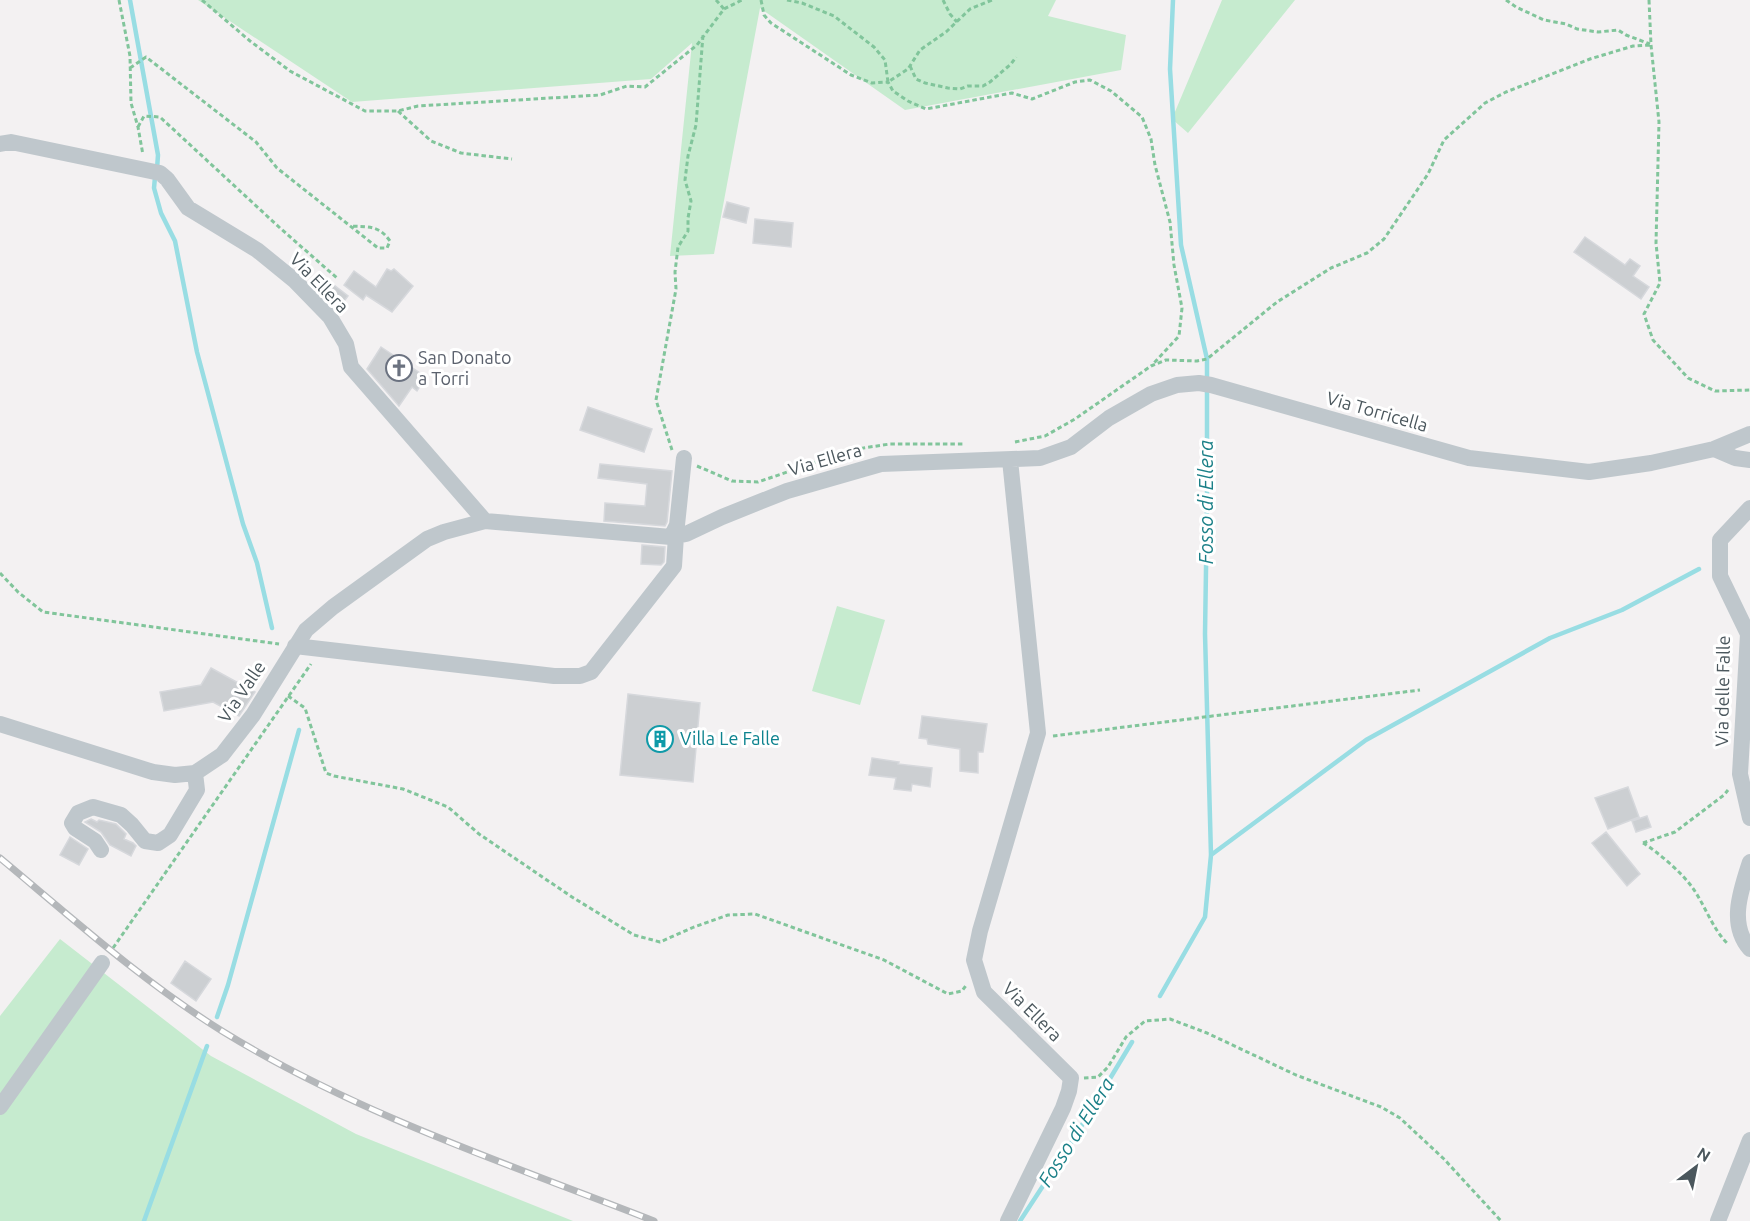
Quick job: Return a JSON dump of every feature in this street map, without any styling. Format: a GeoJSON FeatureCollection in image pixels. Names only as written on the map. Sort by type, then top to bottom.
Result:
{"type":"FeatureCollection","features":[{"type":"Feature","properties":{"kind":"street"},"geometry":{"type":"LineString","coordinates":[[0,144],[11,142],[153,171]]}},
{"type":"Feature","properties":{"kind":"street","name":"Via Ellera"},"geometry":{"type":"LineString","coordinates":[[153,171],[167,178],[188,208],[257,250],[294,280],[330,317],[346,344],[351,367],[485,521],[673,537],[686,534],[787,491],[881,464],[1011,452],[1038,733],[980,931],[974,960],[984,992],[1071,1078]]}},
{"type":"Feature","properties":{"kind":"street","name":"Via Torricella"},"geometry":{"type":"LineString","coordinates":[[1011,452],[1040,458],[1071,447],[1109,418],[1151,394],[1177,385],[1205,384],[1469,458],[1589,472],[1651,463],[1714,449],[1750,434]]}},
{"type":"Feature","properties":{"kind":"street"},"geometry":{"type":"LineString","coordinates":[[1714,449],[1735,458],[1750,460]]}},
{"type":"Feature","properties":{"kind":"street"},"geometry":{"type":"LineString","coordinates":[[295,646],[554,676],[580,676],[591,672],[674,567],[673,537],[677,525],[684,458]]}},
{"type":"Feature","properties":{"kind":"street","name":"Via delle Falle"},"geometry":{"type":"LineString","coordinates":[[1750,508],[1720,540],[1720,576],[1748,634],[1740,774],[1750,818]]}},
{"type":"Feature","properties":{"kind":"street","name":"Via Valle"},"geometry":{"type":"LineString","coordinates":[[195,773],[222,755],[253,715],[306,630],[427,539],[485,521]]}},
{"type":"Feature","properties":{"kind":"street"},"geometry":{"type":"LineString","coordinates":[[0,724],[153,772],[175,775],[195,773],[197,790],[170,835],[158,843],[145,841],[121,815],[93,807],[78,813],[72,823],[75,828],[95,841],[101,850]]}},
{"type":"Feature","properties":{"kind":"street"},"geometry":{"type":"LineString","coordinates":[[1750,862],[1738,905],[1738,921],[1742,940],[1750,949]]}},
{"type":"Feature","properties":{"kind":"street"},"geometry":{"type":"LineString","coordinates":[[0,1107],[102,963]]}},
{"type":"Feature","properties":{"kind":"street"},"geometry":{"type":"LineString","coordinates":[[1008,1221],[1063,1108],[1071,1078]]}},
{"type":"Feature","properties":{"kind":"street"},"geometry":{"type":"LineString","coordinates":[[1718,1221],[1750,1140]]}},
{"type":"Feature","properties":{"kind":"path"},"geometry":{"type":"LineString","coordinates":[[120,0],[130,56],[131,103],[153,171]]}},
{"type":"Feature","properties":{"kind":"path"},"geometry":{"type":"LineString","coordinates":[[202,0],[290,71],[365,111],[398,111],[418,106],[600,95],[627,86],[645,87],[697,45],[724,9],[735,1],[742,0]]}},
{"type":"Feature","properties":{"kind":"path"},"geometry":{"type":"LineString","coordinates":[[716,0],[724,9]]}},
{"type":"Feature","properties":{"kind":"path"},"geometry":{"type":"LineString","coordinates":[[761,0],[764,15],[771,23],[851,75],[872,83],[888,82],[908,69],[920,50],[946,32],[970,9],[992,0]]}},
{"type":"Feature","properties":{"kind":"path"},"geometry":{"type":"LineString","coordinates":[[787,0],[802,3],[834,16],[874,47],[885,60],[888,82],[893,91],[926,109],[1012,93],[1032,99],[1075,82],[1090,80],[1111,91],[1142,117],[1150,139],[1170,222],[1174,265],[1182,308],[1179,336],[1151,366],[1075,419],[1011,452]]}},
{"type":"Feature","properties":{"kind":"path"},"geometry":{"type":"LineString","coordinates":[[943,0],[957,22]]}},
{"type":"Feature","properties":{"kind":"path"},"geometry":{"type":"LineString","coordinates":[[1506,0],[1516,8],[1544,20],[1598,32],[1618,30],[1652,45]]}},
{"type":"Feature","properties":{"kind":"path"},"geometry":{"type":"LineString","coordinates":[[1649,0],[1659,122],[1656,243],[1660,283],[1644,314],[1653,340],[1688,378],[1715,392],[1750,390]]}},
{"type":"Feature","properties":{"kind":"path"},"geometry":{"type":"LineString","coordinates":[[704,35],[696,125],[685,180],[691,201],[688,231],[678,247],[675,272],[676,289],[656,400],[672,451],[698,467],[732,481],[758,482],[843,451],[890,444],[965,444]]}},
{"type":"Feature","properties":{"kind":"path"},"geometry":{"type":"LineString","coordinates":[[1151,366],[1166,360],[1197,361],[1207,358],[1277,302],[1331,268],[1367,253],[1384,239],[1428,174],[1444,140],[1485,103],[1506,92],[1590,59],[1633,46],[1652,45]]}},
{"type":"Feature","properties":{"kind":"path"},"geometry":{"type":"LineString","coordinates":[[130,68],[146,57],[256,142],[277,168],[350,226],[378,248],[387,248],[390,241],[386,234],[376,228],[350,226]]}},
{"type":"Feature","properties":{"kind":"path"},"geometry":{"type":"LineString","coordinates":[[910,66],[916,79],[932,85],[960,89],[983,86],[1011,64],[1016,57]]}},
{"type":"Feature","properties":{"kind":"path"},"geometry":{"type":"LineString","coordinates":[[398,111],[431,141],[461,153],[512,159]]}},
{"type":"Feature","properties":{"kind":"path"},"geometry":{"type":"LineString","coordinates":[[138,126],[144,116],[159,117],[337,278]]}},
{"type":"Feature","properties":{"kind":"path"},"geometry":{"type":"LineString","coordinates":[[0,573],[18,592],[43,612],[295,646]]}},
{"type":"Feature","properties":{"kind":"path"},"geometry":{"type":"LineString","coordinates":[[113,948],[320,650]]}},
{"type":"Feature","properties":{"kind":"path"},"geometry":{"type":"LineString","coordinates":[[1037,738],[1420,690]]}},
{"type":"Feature","properties":{"kind":"path"},"geometry":{"type":"LineString","coordinates":[[288,696],[304,708],[326,773],[403,789],[448,807],[479,834],[633,935],[660,942],[728,915],[755,914],[884,960],[948,994],[962,991],[977,968]]}},
{"type":"Feature","properties":{"kind":"path"},"geometry":{"type":"LineString","coordinates":[[1727,944],[1691,886],[1655,851],[1642,843],[1675,832],[1724,795],[1740,774]]}},
{"type":"Feature","properties":{"kind":"path"},"geometry":{"type":"LineString","coordinates":[[1071,1078],[1098,1077],[1108,1068],[1126,1037],[1145,1021],[1170,1019],[1296,1075],[1381,1107],[1400,1118],[1444,1159],[1501,1221]]}},
{"type":"Feature","properties":{"kind":"green space"},"geometry":{"type":"Polygon","coordinates":[[[198,0],[1056,0],[1048,16],[1126,35],[1121,70],[905,110],[760,8],[714,254],[670,256],[692,43],[651,79],[352,102],[198,0]]]}},
{"type":"Feature","properties":{"kind":"green space"},"geometry":{"type":"Polygon","coordinates":[[[1222,0],[1295,0],[1188,133],[1172,119],[1222,0]]]}},
{"type":"Feature","properties":{"kind":"green space"},"geometry":{"type":"Polygon","coordinates":[[[837,606],[885,620],[860,705],[812,691],[837,606]]]}},
{"type":"Feature","properties":{"kind":"green space"},"geometry":{"type":"Polygon","coordinates":[[[60,939],[211,1056],[356,1134],[573,1221],[0,1221],[0,1016],[60,939]]]}},
{"type":"Feature","properties":{"kind":"building"},"geometry":{"type":"Polygon","coordinates":[[[727,202],[749,208],[746,223],[723,217],[727,202]]]}},
{"type":"Feature","properties":{"kind":"building"},"geometry":{"type":"Polygon","coordinates":[[[755,219],[793,223],[791,247],[753,243],[755,219]]]}},
{"type":"Feature","properties":{"kind":"building"},"geometry":{"type":"Polygon","coordinates":[[[1585,237],[1625,265],[1630,259],[1640,266],[1633,276],[1649,287],[1641,299],[1574,252],[1585,237]]]}},
{"type":"Feature","properties":{"kind":"building"},"geometry":{"type":"Polygon","coordinates":[[[387,269],[391,271],[394,269],[413,286],[392,312],[366,295],[363,300],[344,285],[354,271],[376,287],[387,269]]]}},
{"type":"Feature","properties":{"kind":"building"},"geometry":{"type":"Polygon","coordinates":[[[321,275],[348,296],[340,307],[314,284],[321,275]]]}},
{"type":"Feature","properties":{"kind":"building"},"geometry":{"type":"Polygon","coordinates":[[[381,347],[426,377],[417,391],[412,387],[399,406],[367,369],[381,347]]]}},
{"type":"Feature","properties":{"kind":"building"},"geometry":{"type":"Polygon","coordinates":[[[588,407],[652,429],[644,452],[580,430],[588,407]]]}},
{"type":"Feature","properties":{"kind":"building"},"geometry":{"type":"Polygon","coordinates":[[[600,464],[672,471],[665,526],[604,521],[605,503],[645,506],[647,484],[598,478],[600,464]]]}},
{"type":"Feature","properties":{"kind":"building"},"geometry":{"type":"Polygon","coordinates":[[[642,545],[665,547],[664,562],[661,565],[641,564],[642,545]]]}},
{"type":"Feature","properties":{"kind":"building"},"geometry":{"type":"Polygon","coordinates":[[[211,668],[255,692],[239,716],[213,702],[164,711],[160,692],[201,685],[211,668]]]}},
{"type":"Feature","properties":{"kind":"building","name":"Villa Le Falle"},"geometry":{"type":"Polygon","coordinates":[[[628,694],[700,703],[693,782],[620,775],[628,694]]]}},
{"type":"Feature","properties":{"kind":"building"},"geometry":{"type":"Polygon","coordinates":[[[922,716],[987,724],[983,752],[978,752],[978,773],[960,771],[960,749],[928,744],[927,739],[919,738],[922,716]]]}},
{"type":"Feature","properties":{"kind":"building"},"geometry":{"type":"Polygon","coordinates":[[[872,758],[932,768],[930,787],[912,784],[911,791],[894,789],[896,778],[869,775],[872,758]]]}},
{"type":"Feature","properties":{"kind":"building"},"geometry":{"type":"Polygon","coordinates":[[[1628,787],[1639,817],[1608,829],[1595,798],[1628,787]]]}},
{"type":"Feature","properties":{"kind":"building"},"geometry":{"type":"Polygon","coordinates":[[[1647,816],[1651,827],[1636,832],[1632,821],[1647,816]]]}},
{"type":"Feature","properties":{"kind":"building"},"geometry":{"type":"Polygon","coordinates":[[[91,819],[116,824],[126,834],[124,839],[136,846],[131,856],[110,845],[101,832],[85,822],[91,819]]]}},
{"type":"Feature","properties":{"kind":"building"},"geometry":{"type":"Polygon","coordinates":[[[1606,832],[1640,874],[1627,886],[1592,843],[1606,832]]]}},
{"type":"Feature","properties":{"kind":"building"},"geometry":{"type":"Polygon","coordinates":[[[70,837],[88,849],[79,865],[60,855],[70,837]]]}},
{"type":"Feature","properties":{"kind":"building"},"geometry":{"type":"Polygon","coordinates":[[[185,961],[211,979],[196,1001],[171,983],[185,961]]]}},
{"type":"Feature","properties":{"kind":"waterway"},"geometry":{"type":"LineString","coordinates":[[130,0],[158,155],[157,169]]}},
{"type":"Feature","properties":{"kind":"waterway","name":"Fosso di Ellera"},"geometry":{"type":"LineString","coordinates":[[1160,996],[1205,917],[1211,855],[1205,634],[1207,359],[1181,245],[1170,69],[1173,0]]}},
{"type":"Feature","properties":{"kind":"waterway"},"geometry":{"type":"LineString","coordinates":[[155,177],[154,188],[161,213],[175,241],[197,352],[243,524],[257,563],[272,628]]}},
{"type":"Feature","properties":{"kind":"waterway"},"geometry":{"type":"LineString","coordinates":[[1211,855],[1366,740],[1550,638],[1622,610],[1699,569]]}},
{"type":"Feature","properties":{"kind":"waterway"},"geometry":{"type":"LineString","coordinates":[[217,1017],[299,730]]}},
{"type":"Feature","properties":{"kind":"waterway","name":"Fosso di Ellera"},"geometry":{"type":"LineString","coordinates":[[1020,1221],[1073,1140],[1132,1042]]}},
{"type":"Feature","properties":{"kind":"waterway"},"geometry":{"type":"LineString","coordinates":[[144,1221],[207,1046]]}},
{"type":"Feature","properties":{"kind":"railway"},"geometry":{"type":"LineString","coordinates":[[0,858],[108,948],[192,1012],[273,1060],[325,1087],[433,1135],[654,1221]]}},
{"type":"Feature","properties":{"kind":"place","name":"San Donato a Torri"},"geometry":{"type":"Point","coordinates":[399,368]}},
{"type":"Feature","properties":{"kind":"place","name":"Villa Le Falle"},"geometry":{"type":"Point","coordinates":[660,739]}}]}
